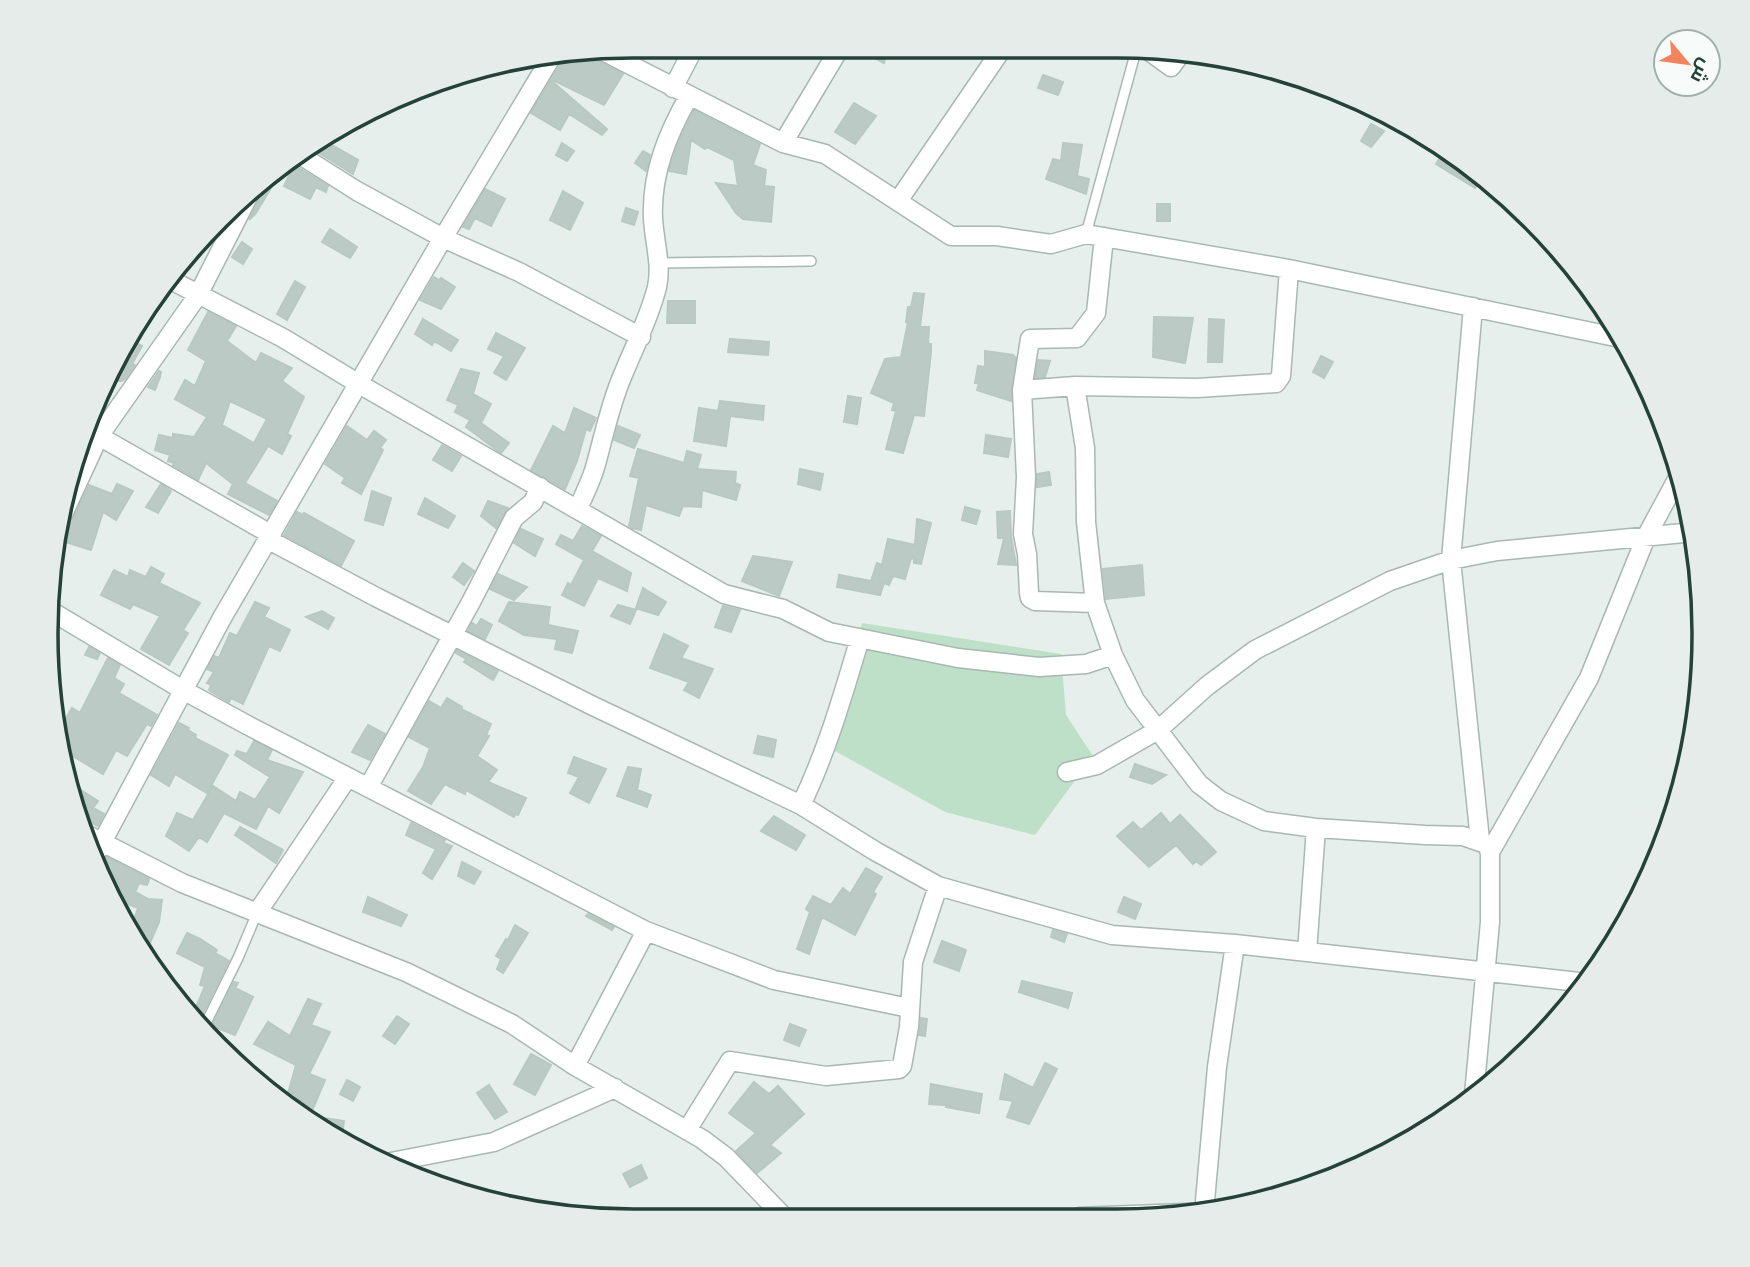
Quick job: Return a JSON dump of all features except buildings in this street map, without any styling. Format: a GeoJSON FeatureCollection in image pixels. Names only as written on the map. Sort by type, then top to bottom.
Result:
{"type":"FeatureCollection","features":[{"type":"Feature","properties":{"kind":"street"},"geometry":{"type":"LineString","coordinates":[[621,58],[783,143],[825,154],[951,236],[997,236],[1051,244],[1086,234],[1289,269],[1608,336]]}},
{"type":"Feature","properties":{"kind":"street"},"geometry":{"type":"LineString","coordinates":[[578,509],[596,466],[622,378],[641,337],[657,287],[659,263],[653,216],[655,183],[663,147],[691,58]]}},
{"type":"Feature","properties":{"kind":"street"},"geometry":{"type":"LineString","coordinates":[[783,143],[834,58]]}},
{"type":"Feature","properties":{"kind":"street"},"geometry":{"type":"LineString","coordinates":[[898,201],[996,58]]}},
{"type":"Feature","properties":{"kind":"street"},"geometry":{"type":"LineString","coordinates":[[1161,60],[1171,67],[1175,61]]}},
{"type":"Feature","properties":{"kind":"street"},"geometry":{"type":"LineString","coordinates":[[99,847],[222,618],[547,65]]}},
{"type":"Feature","properties":{"kind":"street"},"geometry":{"type":"LineString","coordinates":[[307,160],[357,191],[443,238],[519,272],[641,337]]}},
{"type":"Feature","properties":{"kind":"street"},"geometry":{"type":"LineString","coordinates":[[87,452],[94,433],[198,295],[239,214]]}},
{"type":"Feature","properties":{"kind":"street"},"geometry":{"type":"LineString","coordinates":[[1095,603],[1035,601],[1030,598],[1023,534],[1026,477],[1022,390],[1030,339],[1077,338],[1096,313],[1104,237]]}},
{"type":"Feature","properties":{"kind":"street"},"geometry":{"type":"LineString","coordinates":[[1022,390],[1075,386],[1197,388],[1276,383],[1281,376],[1289,269]]}},
{"type":"Feature","properties":{"kind":"street"},"geometry":{"type":"LineString","coordinates":[[177,283],[283,338],[724,594],[783,609],[829,632],[958,658],[1039,667],[1086,664],[1113,656]]}},
{"type":"Feature","properties":{"kind":"street"},"geometry":{"type":"LineString","coordinates":[[1473,307],[1451,560],[1485,846],[1490,922],[1475,1083]]}},
{"type":"Feature","properties":{"kind":"street"},"geometry":{"type":"LineString","coordinates":[[1075,386],[1085,448],[1086,522],[1095,603],[1113,656],[1135,700],[1199,784],[1221,801],[1264,821],[1316,828],[1463,836],[1485,846]]}},
{"type":"Feature","properties":{"kind":"street"},"geometry":{"type":"LineString","coordinates":[[94,433],[376,597],[591,705],[801,805],[938,886],[1112,935],[1235,944],[1575,982]]}},
{"type":"Feature","properties":{"kind":"street"},"geometry":{"type":"LineString","coordinates":[[1485,846],[1589,678],[1646,537],[1673,486]]}},
{"type":"Feature","properties":{"kind":"street"},"geometry":{"type":"LineString","coordinates":[[369,786],[514,518],[533,502],[540,487]]}},
{"type":"Feature","properties":{"kind":"street"},"geometry":{"type":"LineString","coordinates":[[1067,772],[1097,765],[1158,730],[1207,686],[1255,650],[1390,581],[1451,560],[1497,551],[1683,533]]}},
{"type":"Feature","properties":{"kind":"street"},"geometry":{"type":"LineString","coordinates":[[58,615],[183,690],[646,931],[774,980],[909,1007]]}},
{"type":"Feature","properties":{"kind":"street"},"geometry":{"type":"LineString","coordinates":[[801,805],[837,716],[860,638]]}},
{"type":"Feature","properties":{"kind":"street"},"geometry":{"type":"LineString","coordinates":[[257,913],[348,777]]}},
{"type":"Feature","properties":{"kind":"street"},"geometry":{"type":"LineString","coordinates":[[1307,952],[1316,828]]}},
{"type":"Feature","properties":{"kind":"street"},"geometry":{"type":"LineString","coordinates":[[96,839],[182,883],[428,982],[512,1024],[575,1066],[687,1130],[726,1157],[776,1209]]}},
{"type":"Feature","properties":{"kind":"street"},"geometry":{"type":"LineString","coordinates":[[687,1130],[730,1062],[827,1076],[899,1069],[904,1063],[913,962],[938,886]]}},
{"type":"Feature","properties":{"kind":"street"},"geometry":{"type":"LineString","coordinates":[[575,1066],[646,931]]}},
{"type":"Feature","properties":{"kind":"street"},"geometry":{"type":"LineString","coordinates":[[1209,1201],[1217,1067],[1235,944]]}},
{"type":"Feature","properties":{"kind":"street"},"geometry":{"type":"LineString","coordinates":[[402,1160],[495,1142],[615,1088]]}},
{"type":"Feature","properties":{"kind":"lane"},"geometry":{"type":"LineString","coordinates":[[1086,234],[1134,58]]}},
{"type":"Feature","properties":{"kind":"lane"},"geometry":{"type":"LineString","coordinates":[[659,263],[811,261]]}},
{"type":"Feature","properties":{"kind":"lane"},"geometry":{"type":"LineString","coordinates":[[207,1020],[257,913]]}},
{"type":"Feature","properties":{"kind":"green space"},"geometry":{"type":"Polygon","coordinates":[[[862,623],[1061,654],[1066,715],[1093,756],[1035,835],[945,812],[835,751],[862,623]]]}}]}
